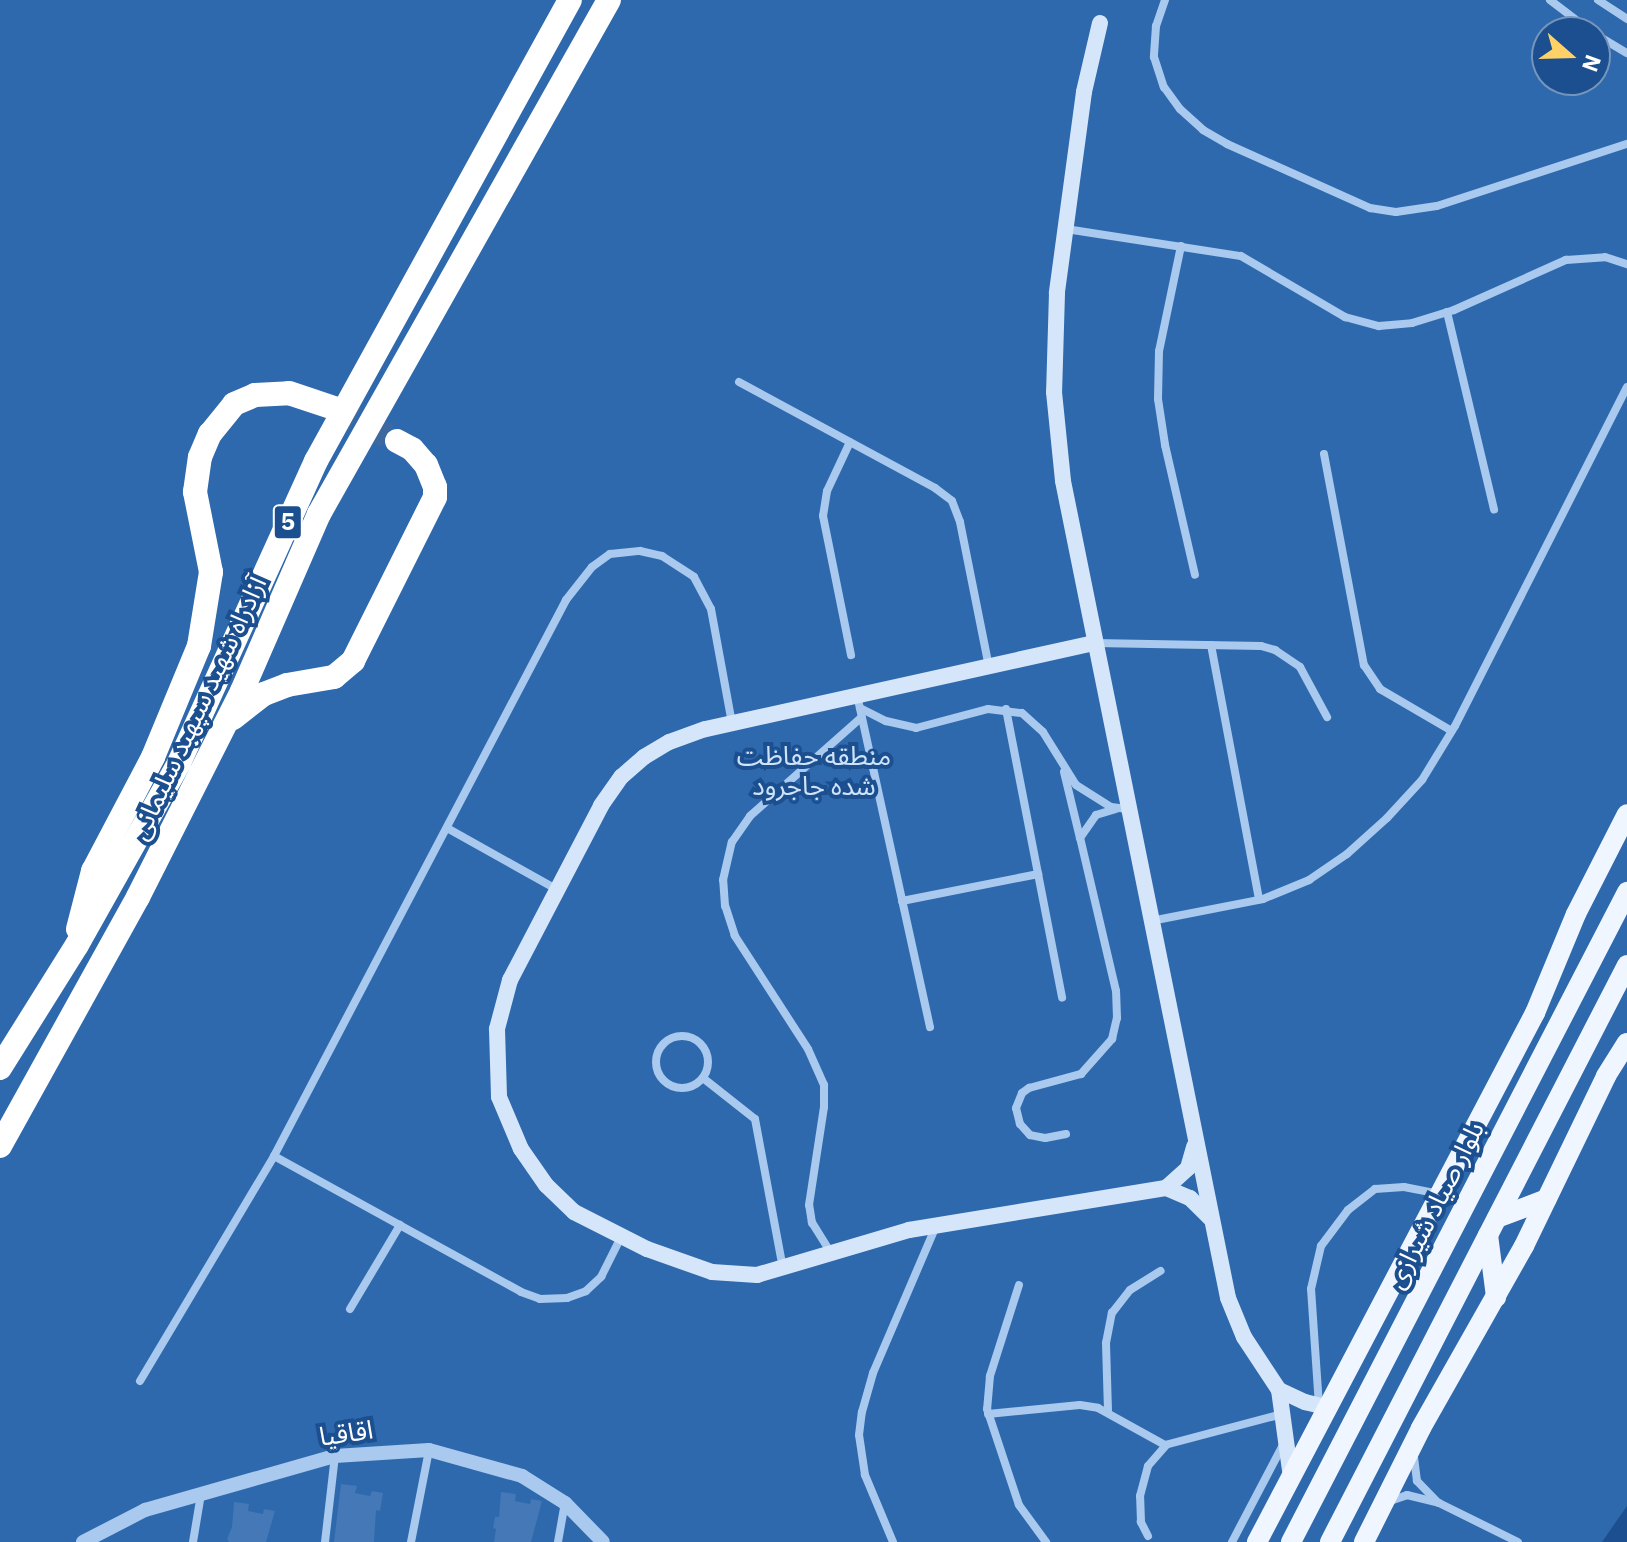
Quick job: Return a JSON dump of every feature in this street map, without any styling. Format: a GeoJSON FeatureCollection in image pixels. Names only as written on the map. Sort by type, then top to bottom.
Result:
{"type":"FeatureCollection","features":[{"type":"Feature","properties":{"kind":"highway","name":"آزادراه شهید سپهبد سلیمانی"},"geometry":{"type":"LineString","coordinates":[[7,1058],[77,945],[179,763],[316,461],[570,0]]}},
{"type":"Feature","properties":{"kind":"highway","name":"آزادراه شهید سپهبد سلیمانی"},"geometry":{"type":"LineString","coordinates":[[0,1146],[138,897],[223,728],[319,514],[609,0]]}},
{"type":"Feature","properties":{"kind":"highway"},"geometry":{"type":"LineString","coordinates":[[77,945],[80,915],[93,871],[153,757],[199,646],[211,572],[195,492],[205,445],[234,404],[255,395],[289,393],[334,408]]}},
{"type":"Feature","properties":{"kind":"highway"},"geometry":{"type":"LineString","coordinates":[[223,728],[264,694],[287,685],[334,677],[353,661],[435,497],[435,487],[426,465],[412,449],[397,441]]}},
{"type":"Feature","properties":{"kind":"main road"},"geometry":{"type":"LineString","coordinates":[[1100,23],[1084,92],[1054,334],[1054,392],[1068,516],[1123,809],[1151,921],[1211,1219],[1235,1319],[1279,1390],[1291,1478]]}},
{"type":"Feature","properties":{"kind":"main road"},"geometry":{"type":"LineString","coordinates":[[1094,643],[989,667],[860,707],[732,723],[669,742],[644,757],[621,777],[601,806],[503,997],[496,1050],[499,1097],[515,1141],[546,1185],[574,1212],[621,1237],[712,1272],[757,1275],[896,1233],[1166,1188],[1190,1198],[1211,1219]]}},
{"type":"Feature","properties":{"kind":"main road"},"geometry":{"type":"LineString","coordinates":[[1257,1542],[1324,1407],[1535,1013],[1576,914],[1627,814]]}},
{"type":"Feature","properties":{"kind":"main road","name":"بلوار صیاد شیرازی"},"geometry":{"type":"LineString","coordinates":[[1291,1542],[1627,892]]}},
{"type":"Feature","properties":{"kind":"main road"},"geometry":{"type":"LineString","coordinates":[[1330,1542],[1627,965]]}},
{"type":"Feature","properties":{"kind":"main road"},"geometry":{"type":"LineString","coordinates":[[1364,1542],[1417,1436],[1496,1297],[1547,1199],[1606,1076],[1627,1043]]}},
{"type":"Feature","properties":{"kind":"main road"},"geometry":{"type":"LineString","coordinates":[[1166,1188],[1188,1168],[1196,1141]]}},
{"type":"Feature","properties":{"kind":"main road"},"geometry":{"type":"LineString","coordinates":[[1451,1173],[1474,1185]]}},
{"type":"Feature","properties":{"kind":"main road"},"geometry":{"type":"LineString","coordinates":[[1493,1226],[1547,1199]]}},
{"type":"Feature","properties":{"kind":"main road"},"geometry":{"type":"LineString","coordinates":[[1493,1226],[1496,1297]]}},
{"type":"Feature","properties":{"kind":"main road"},"geometry":{"type":"LineString","coordinates":[[1279,1390],[1324,1407]]}},
{"type":"Feature","properties":{"kind":"street"},"geometry":{"type":"LineString","coordinates":[[1165,0],[1156,26],[1154,57],[1164,87],[1180,109],[1203,130],[1227,144],[1370,208],[1396,212],[1437,206],[1627,144]]}},
{"type":"Feature","properties":{"kind":"street"},"geometry":{"type":"LineString","coordinates":[[1550,0],[1571,16]]}},
{"type":"Feature","properties":{"kind":"street"},"geometry":{"type":"LineString","coordinates":[[1598,0],[1627,19]]}},
{"type":"Feature","properties":{"kind":"street"},"geometry":{"type":"LineString","coordinates":[[1066,229],[1241,256],[1345,317],[1368,325],[1394,326],[1447,312],[1566,260],[1592,256],[1627,264]]}},
{"type":"Feature","properties":{"kind":"street"},"geometry":{"type":"LineString","coordinates":[[1181,246],[1159,351],[1158,399],[1195,575]]}},
{"type":"Feature","properties":{"kind":"street"},"geometry":{"type":"LineString","coordinates":[[1447,312],[1494,509]]}},
{"type":"Feature","properties":{"kind":"street"},"geometry":{"type":"LineString","coordinates":[[739,382],[935,488],[952,501],[960,522],[989,667]]}},
{"type":"Feature","properties":{"kind":"street"},"geometry":{"type":"LineString","coordinates":[[1151,921],[1259,900],[1309,880],[1347,854],[1387,818],[1422,780],[1452,731],[1627,387]]}},
{"type":"Feature","properties":{"kind":"street"},"geometry":{"type":"LineString","coordinates":[[850,442],[827,491],[823,516],[851,655]]}},
{"type":"Feature","properties":{"kind":"street"},"geometry":{"type":"LineString","coordinates":[[1324,454],[1364,665],[1380,689],[1452,731]]}},
{"type":"Feature","properties":{"kind":"street"},"geometry":{"type":"LineString","coordinates":[[140,1381],[274,1156],[566,600],[592,567],[610,554],[640,551],[662,556],[686,569],[701,586],[711,609],[732,723]]}},
{"type":"Feature","properties":{"kind":"street"},"geometry":{"type":"LineString","coordinates":[[1094,643],[1261,646],[1290,658],[1309,679],[1327,717]]}},
{"type":"Feature","properties":{"kind":"street"},"geometry":{"type":"LineString","coordinates":[[1211,645],[1259,900]]}},
{"type":"Feature","properties":{"kind":"street"},"geometry":{"type":"LineString","coordinates":[[860,707],[886,721],[916,728],[975,711],[1006,709],[1022,713],[1037,724],[1083,791],[1123,809]]}},
{"type":"Feature","properties":{"kind":"street"},"geometry":{"type":"LineString","coordinates":[[860,707],[930,1027]]}},
{"type":"Feature","properties":{"kind":"street"},"geometry":{"type":"LineString","coordinates":[[832,1254],[812,1223],[809,1205],[824,1085],[808,1049],[735,936],[725,906],[723,880],[732,842],[750,816],[860,707]]}},
{"type":"Feature","properties":{"kind":"street"},"geometry":{"type":"LineString","coordinates":[[1006,709],[1062,998]]}},
{"type":"Feature","properties":{"kind":"street"},"geometry":{"type":"LineString","coordinates":[[1062,763],[1116,991],[1117,1018],[1108,1048],[1081,1074],[1029,1088],[1022,1093],[1016,1108],[1020,1124],[1030,1135],[1045,1138],[1066,1134]]}},
{"type":"Feature","properties":{"kind":"street"},"geometry":{"type":"LineString","coordinates":[[1080,838],[1096,815],[1123,809]]}},
{"type":"Feature","properties":{"kind":"street"},"geometry":{"type":"LineString","coordinates":[[447,828],[556,889]]}},
{"type":"Feature","properties":{"kind":"street"},"geometry":{"type":"LineString","coordinates":[[902,901],[1038,874]]}},
{"type":"Feature","properties":{"kind":"street"},"geometry":{"type":"LineString","coordinates":[[686,1036],[701,1044],[708,1060],[703,1078],[688,1088],[670,1086],[663,1081],[655,1058],[663,1043],[686,1036]]}},
{"type":"Feature","properties":{"kind":"street"},"geometry":{"type":"LineString","coordinates":[[703,1078],[755,1119],[783,1268]]}},
{"type":"Feature","properties":{"kind":"street"},"geometry":{"type":"LineString","coordinates":[[274,1156],[521,1292],[550,1300],[577,1295],[595,1283],[621,1237]]}},
{"type":"Feature","properties":{"kind":"street"},"geometry":{"type":"LineString","coordinates":[[1324,1407],[1311,1289],[1321,1246],[1348,1210],[1375,1189],[1404,1187],[1440,1194]]}},
{"type":"Feature","properties":{"kind":"street"},"geometry":{"type":"LineString","coordinates":[[350,1309],[400,1225]]}},
{"type":"Feature","properties":{"kind":"street"},"geometry":{"type":"LineString","coordinates":[[893,1542],[865,1475],[859,1435],[862,1412],[879,1359],[937,1226]]}},
{"type":"Feature","properties":{"kind":"street"},"geometry":{"type":"LineString","coordinates":[[1108,1411],[1106,1328],[1112,1313],[1130,1290],[1161,1271]]}},
{"type":"Feature","properties":{"kind":"street"},"geometry":{"type":"LineString","coordinates":[[1019,1285],[990,1376],[988,1414],[1019,1505],[1046,1542]]}},
{"type":"Feature","properties":{"kind":"street"},"geometry":{"type":"LineString","coordinates":[[988,1414],[1080,1405],[1108,1411],[1166,1445]]}},
{"type":"Feature","properties":{"kind":"street"},"geometry":{"type":"LineString","coordinates":[[1148,1536],[1141,1522],[1140,1496],[1148,1466],[1166,1445],[1283,1414]]}},
{"type":"Feature","properties":{"kind":"street"},"geometry":{"type":"LineString","coordinates":[[1417,1436],[1413,1462],[1417,1481],[1439,1503]]}},
{"type":"Feature","properties":{"kind":"street"},"geometry":{"type":"LineString","coordinates":[[1232,1542],[1286,1439]]}},
{"type":"Feature","properties":{"kind":"street"},"geometry":{"type":"LineString","coordinates":[[411,1542],[429,1450]]}},
{"type":"Feature","properties":{"kind":"street","name":"اقاقیا"},"geometry":{"type":"LineString","coordinates":[[83,1542],[145,1510],[335,1456],[429,1450],[522,1476],[565,1503],[603,1542]]}},
{"type":"Feature","properties":{"kind":"street"},"geometry":{"type":"LineString","coordinates":[[325,1542],[335,1456]]}},
{"type":"Feature","properties":{"kind":"street"},"geometry":{"type":"LineString","coordinates":[[193,1542],[201,1494]]}},
{"type":"Feature","properties":{"kind":"street"},"geometry":{"type":"LineString","coordinates":[[1380,1510],[1393,1498],[1407,1495],[1439,1503],[1518,1542]]}},
{"type":"Feature","properties":{"kind":"street"},"geometry":{"type":"LineString","coordinates":[[558,1542],[565,1503]]}},
{"type":"Feature","properties":{"kind":"green space","name":"منطقه حفاظت شده جاجرود"},"geometry":{"type":"Polygon","coordinates":[[[0,0],[1627,0],[1627,1506],[1602,1542],[0,1542],[0,0]]]}},
{"type":"Feature","properties":{"kind":"building"},"geometry":{"type":"Polygon","coordinates":[[[341,1484],[357,1486],[355,1493],[370,1496],[372,1491],[383,1493],[380,1511],[376,1510],[374,1542],[334,1542],[341,1484]]]}},
{"type":"Feature","properties":{"kind":"building"},"geometry":{"type":"Polygon","coordinates":[[[501,1492],[516,1494],[515,1501],[530,1504],[531,1499],[542,1501],[531,1542],[494,1542],[496,1529],[493,1528],[495,1517],[499,1517],[501,1492]]]}},
{"type":"Feature","properties":{"kind":"building"},"geometry":{"type":"Polygon","coordinates":[[[234,1502],[249,1504],[248,1511],[263,1514],[264,1509],[275,1511],[266,1542],[229,1542],[234,1502]]]}},
{"type":"Feature","properties":{"kind":"tunnel"},"geometry":{"type":"LineString","coordinates":[[334,408],[397,441]]}}]}
